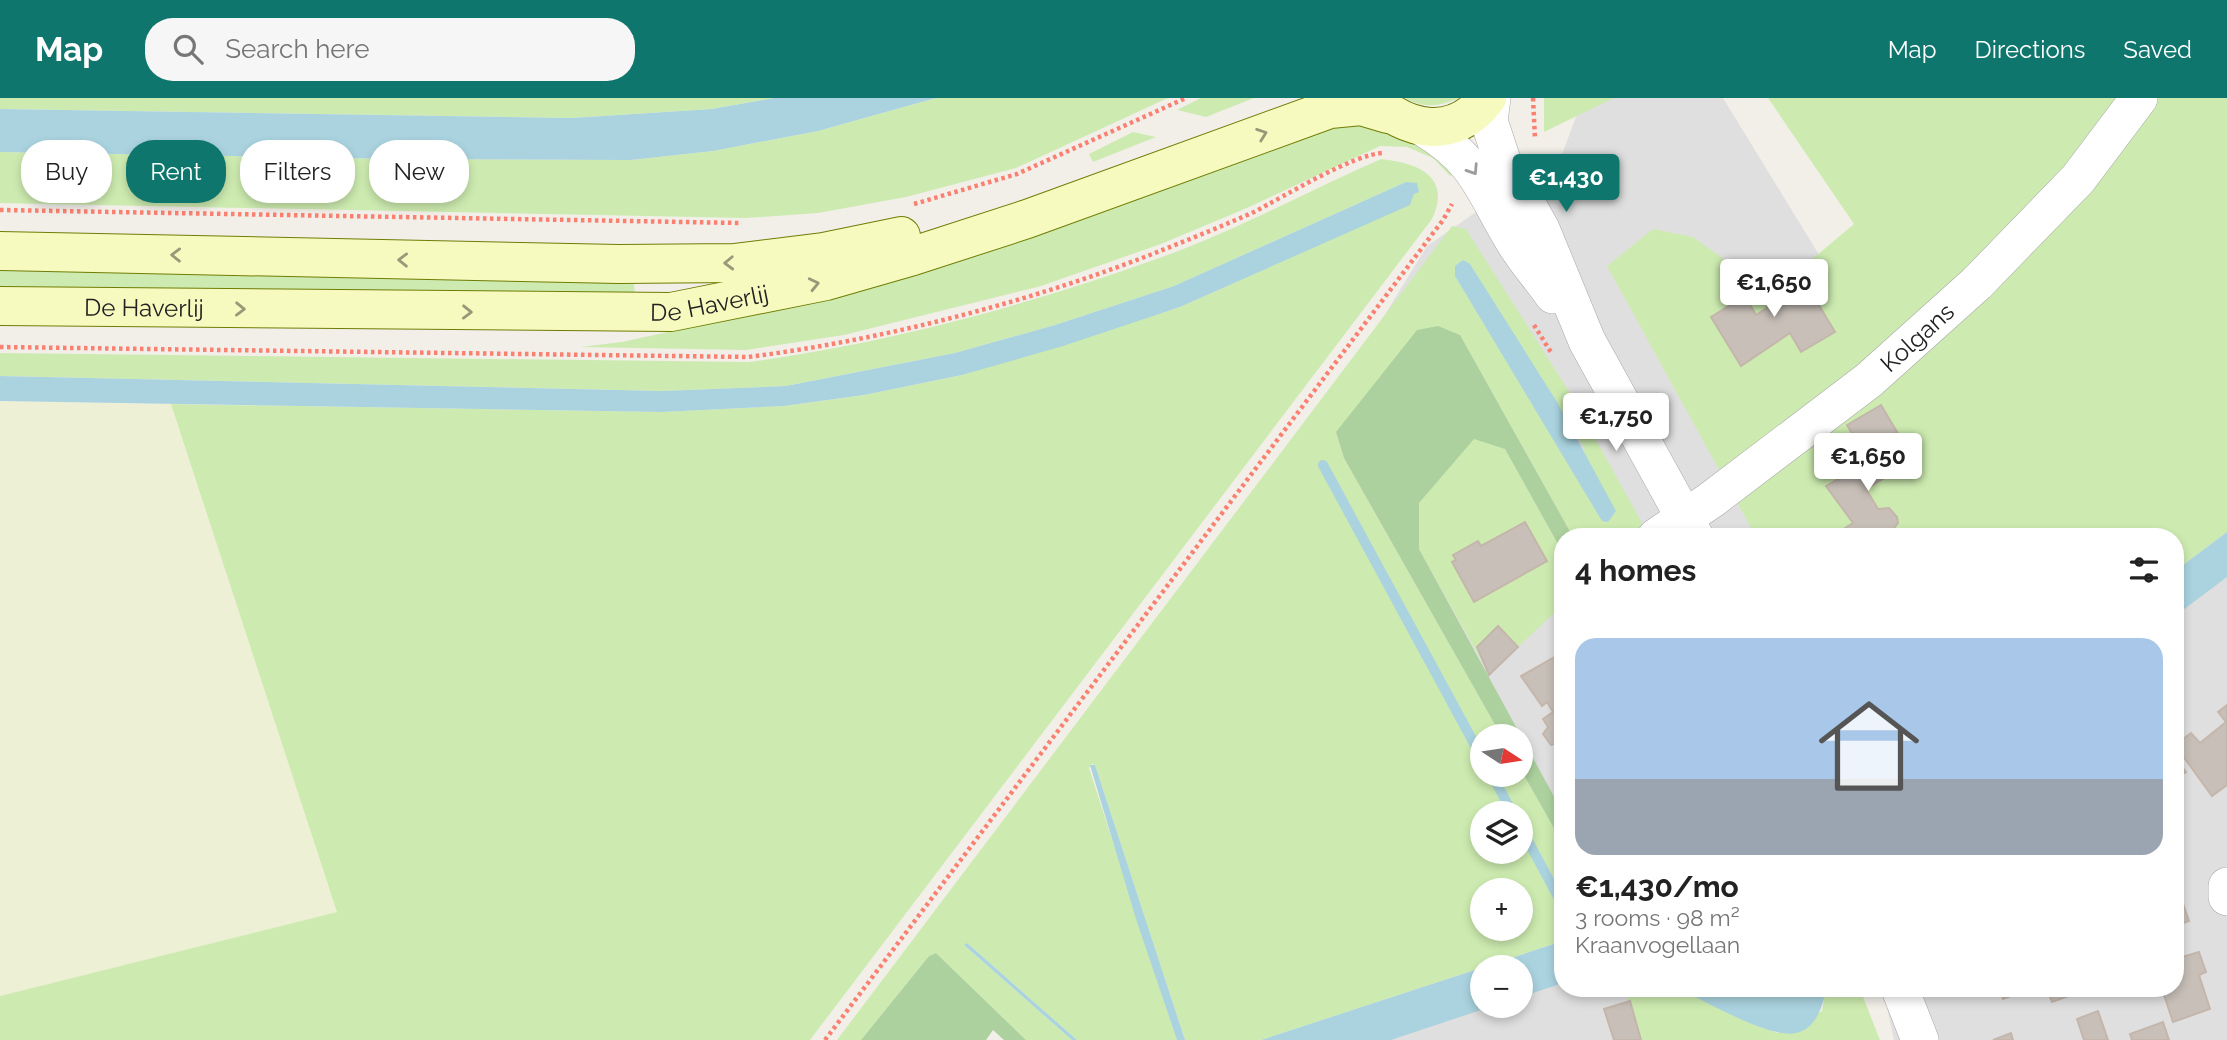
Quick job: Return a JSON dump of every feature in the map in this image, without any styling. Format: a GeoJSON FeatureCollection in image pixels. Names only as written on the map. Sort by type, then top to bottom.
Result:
{"type":"FeatureCollection","features":[{"type":"Feature","properties":{"kind":"street","name":"De Haverlij"},"geometry":{"type":"LineString","coordinates":[[0,251],[619,264],[734,263],[823,252],[906,235],[1020,204],[1284,98]]}},
{"type":"Feature","properties":{"kind":"street"},"geometry":{"type":"LineString","coordinates":[[1394,113],[1439,127],[1457,122],[1489,98]]}},
{"type":"Feature","properties":{"kind":"street"},"geometry":{"type":"LineString","coordinates":[[1489,98],[1489,121],[1496,147],[1541,229],[1587,341],[1678,528]]}},
{"type":"Feature","properties":{"kind":"street","name":"Kolgans"},"geometry":{"type":"LineString","coordinates":[[1683,528],[1869,380],[1978,283],[2078,179],[2139,98]]}},
{"type":"Feature","properties":{"kind":"street","name":"De Haverlij"},"geometry":{"type":"LineString","coordinates":[[0,306],[671,312],[826,281],[913,256],[1027,219],[1329,109],[1361,106],[1394,113]]}},
{"type":"Feature","properties":{"kind":"street"},"geometry":{"type":"LineString","coordinates":[[1394,113],[1446,141],[1468,162],[1513,241],[1587,341]]}},
{"type":"Feature","properties":{"kind":"street"},"geometry":{"type":"LineString","coordinates":[[2227,886],[2227,897]]}},
{"type":"Feature","properties":{"kind":"street"},"geometry":{"type":"LineString","coordinates":[[1903,997],[1920,1040]]}},
{"type":"Feature","properties":{"kind":"path"},"geometry":{"type":"LineString","coordinates":[[906,206],[1017,174],[1186,98]]}},
{"type":"Feature","properties":{"kind":"path"},"geometry":{"type":"LineString","coordinates":[[825,1040],[1443,220],[1454,199]]}},
{"type":"Feature","properties":{"kind":"path"},"geometry":{"type":"LineString","coordinates":[[0,211],[746,223]]}},
{"type":"Feature","properties":{"kind":"shaded area"},"geometry":{"type":"Polygon","coordinates":[[[1587,98],[1723,98],[1986,528],[1554,528],[1554,844],[1527,788],[1533,788],[1533,724],[1483,724],[1314,430],[1427,246],[1563,152],[1581,103],[1587,98]]]}},
{"type":"Feature","properties":{"kind":"shaded area"},"geometry":{"type":"Polygon","coordinates":[[[2227,552],[2227,1040],[1894,1040],[1885,997],[2184,997],[2184,578],[2227,552]]]}},
{"type":"Feature","properties":{"kind":"shaded area"},"geometry":{"type":"Polygon","coordinates":[[[1554,982],[1554,997],[1653,997],[1670,1040],[1356,1040],[1470,1009],[1470,1018],[1533,1018],[1533,988],[1554,982]]]}},
{"type":"Feature","properties":{"kind":"green space"},"geometry":{"type":"Polygon","coordinates":[[[0,98],[774,98],[712,109],[572,118],[0,109],[0,98]]]}},
{"type":"Feature","properties":{"kind":"green space"},"geometry":{"type":"Polygon","coordinates":[[[936,98],[1168,98],[1016,168],[906,197],[818,213],[746,218],[0,203],[0,152],[21,152],[21,203],[112,203],[112,154],[126,154],[126,203],[226,203],[226,156],[240,156],[240,203],[355,203],[355,158],[369,158],[369,203],[469,203],[469,159],[631,160],[713,151],[818,131],[936,98]]]}},
{"type":"Feature","properties":{"kind":"green space"},"geometry":{"type":"Polygon","coordinates":[[[1201,98],[1254,98],[1206,117],[1177,110],[1201,98]]]}},
{"type":"Feature","properties":{"kind":"green space"},"geometry":{"type":"Polygon","coordinates":[[[1404,98],[1459,98],[1432,105],[1404,98]]]}},
{"type":"Feature","properties":{"kind":"green space"},"geometry":{"type":"Polygon","coordinates":[[[1544,98],[1614,98],[1544,132],[1544,98]]]}},
{"type":"Feature","properties":{"kind":"green space"},"geometry":{"type":"Polygon","coordinates":[[[1768,98],[2227,98],[2227,532],[2184,564],[2184,528],[1751,528],[1607,266],[1653,229],[1693,237],[1753,280],[1792,276],[1854,224],[1768,98]]]}},
{"type":"Feature","properties":{"kind":"green space"},"geometry":{"type":"Polygon","coordinates":[[[1333,118],[1395,133],[1460,169],[1450,176],[1433,158],[1407,147],[1380,146],[1247,208],[1161,244],[1041,286],[844,335],[746,350],[580,347],[622,342],[709,323],[1333,118]]]}},
{"type":"Feature","properties":{"kind":"green space"},"geometry":{"type":"Polygon","coordinates":[[[1133,132],[1156,137],[1093,162],[1089,154],[1133,132]]]}},
{"type":"Feature","properties":{"kind":"green space"},"geometry":{"type":"Polygon","coordinates":[[[1381,159],[1407,164],[1428,174],[1438,192],[1432,219],[810,1040],[0,1040],[0,996],[337,912],[171,404],[662,412],[784,406],[864,395],[962,375],[1180,307],[1406,206],[1412,185],[1406,182],[1174,286],[1055,325],[955,353],[786,386],[662,391],[0,376],[0,353],[749,362],[907,333],[1112,275],[1245,223],[1381,159]]]}},
{"type":"Feature","properties":{"kind":"green space"},"geometry":{"type":"Polygon","coordinates":[[[1452,226],[1466,229],[1570,393],[1642,523],[1641,528],[1568,528],[1460,335],[1336,432],[1344,458],[1495,724],[1470,724],[1470,788],[1531,788],[1554,828],[1554,944],[1520,955],[1470,955],[1470,971],[1261,1040],[1185,1040],[1095,765],[1092,764],[1089,768],[1177,1040],[1077,1040],[967,943],[965,946],[1072,1040],[1026,1040],[936,953],[929,956],[861,1040],[837,1040],[1452,226]],[[1463,260],[1455,266],[1455,276],[1568,461],[1585,449],[1470,264],[1463,260]]]}},
{"type":"Feature","properties":{"kind":"green space"},"geometry":{"type":"Polygon","coordinates":[[[0,266],[634,282],[635,299],[0,296],[0,266]]]}},
{"type":"Feature","properties":{"kind":"green space"},"geometry":{"type":"Polygon","coordinates":[[[1438,326],[1460,335],[1568,528],[1554,528],[1554,537],[1505,449],[1474,439],[1419,503],[1419,549],[1514,724],[1495,724],[1344,458],[1336,432],[1417,330],[1438,326]]]}},
{"type":"Feature","properties":{"kind":"green space"},"geometry":{"type":"Polygon","coordinates":[[[0,401],[171,404],[338,912],[0,996],[0,401]]]}},
{"type":"Feature","properties":{"kind":"green space"},"geometry":{"type":"Polygon","coordinates":[[[1473,438],[1505,449],[1554,537],[1554,613],[1489,674],[1419,549],[1419,503],[1473,438]]]}},
{"type":"Feature","properties":{"kind":"green space"},"geometry":{"type":"Polygon","coordinates":[[[1533,758],[1554,796],[1554,828],[1531,788],[1533,758]]]}},
{"type":"Feature","properties":{"kind":"green space"},"geometry":{"type":"Polygon","coordinates":[[[936,953],[1026,1040],[1004,1040],[993,1030],[986,1040],[861,1040],[929,956],[936,953]]]}},
{"type":"Feature","properties":{"kind":"green space"},"geometry":{"type":"Polygon","coordinates":[[[1628,997],[1697,997],[1777,1033],[1822,1011],[1825,997],[1863,997],[1880,1040],[1641,1040],[1628,997]]]}},
{"type":"Feature","properties":{"kind":"water"},"geometry":{"type":"Polygon","coordinates":[[[774,98],[936,98],[818,131],[713,151],[631,160],[469,159],[469,140],[369,140],[369,158],[355,158],[355,140],[240,140],[240,156],[226,156],[226,140],[126,140],[126,154],[112,154],[112,140],[21,140],[21,152],[0,152],[0,109],[572,118],[712,109],[774,98]]]}},
{"type":"Feature","properties":{"kind":"water"},"geometry":{"type":"Polygon","coordinates":[[[1406,182],[1417,183],[1419,192],[1414,194],[1410,205],[1180,307],[1063,346],[962,375],[864,395],[784,406],[662,412],[0,401],[0,376],[662,391],[786,386],[955,353],[1055,325],[1174,286],[1406,182]]]}},
{"type":"Feature","properties":{"kind":"water"},"geometry":{"type":"Polygon","coordinates":[[[1463,260],[1470,264],[1557,402],[1616,511],[1608,522],[1602,521],[1455,276],[1455,266],[1463,260]]]}},
{"type":"Feature","properties":{"kind":"water"},"geometry":{"type":"Polygon","coordinates":[[[2227,532],[2227,577],[2184,609],[2184,564],[2227,532]]]}},
{"type":"Feature","properties":{"kind":"water"},"geometry":{"type":"Polygon","coordinates":[[[1090,765],[1095,765],[1185,1040],[1177,1040],[1136,919],[1090,765]]]}},
{"type":"Feature","properties":{"kind":"water"},"geometry":{"type":"Polygon","coordinates":[[[967,943],[1077,1040],[1072,1040],[964,945],[967,943]]]}},
{"type":"Feature","properties":{"kind":"water"},"geometry":{"type":"Polygon","coordinates":[[[1554,944],[1554,986],[1533,993],[1533,955],[1520,955],[1554,944]]]}},
{"type":"Feature","properties":{"kind":"water"},"geometry":{"type":"Polygon","coordinates":[[[1470,971],[1470,1014],[1391,1040],[1261,1040],[1470,971]]]}},
{"type":"Feature","properties":{"kind":"water"},"geometry":{"type":"Polygon","coordinates":[[[1695,997],[1824,997],[1813,1022],[1803,1031],[1796,1033],[1770,1030],[1695,997]]]}},
{"type":"Feature","properties":{"kind":"building"},"geometry":{"type":"Polygon","coordinates":[[[1788,264],[1799,283],[1804,280],[1835,332],[1801,352],[1790,333],[1741,366],[1711,317],[1745,296],[1756,315],[1773,304],[1770,301],[1775,298],[1763,279],[1788,264]]]}},
{"type":"Feature","properties":{"kind":"building"},"geometry":{"type":"Polygon","coordinates":[[[1881,405],[1897,432],[1863,452],[1847,425],[1881,405]]]}},
{"type":"Feature","properties":{"kind":"building"},"geometry":{"type":"Polygon","coordinates":[[[1897,432],[1906,447],[1883,461],[1891,474],[1866,489],[1878,509],[1889,508],[1897,517],[1898,523],[1894,528],[1845,528],[1853,523],[1826,486],[1870,461],[1865,452],[1897,432]]]}},
{"type":"Feature","properties":{"kind":"building"},"geometry":{"type":"Polygon","coordinates":[[[1525,522],[1547,561],[1474,602],[1452,562],[1456,560],[1453,555],[1478,541],[1481,546],[1525,522]]]}},
{"type":"Feature","properties":{"kind":"building"},"geometry":{"type":"Polygon","coordinates":[[[1498,626],[1518,647],[1489,675],[1477,647],[1498,626]]]}},
{"type":"Feature","properties":{"kind":"building"},"geometry":{"type":"Polygon","coordinates":[[[1554,657],[1554,744],[1551,745],[1543,734],[1548,727],[1543,719],[1553,712],[1547,702],[1542,706],[1521,676],[1554,657]]]}},
{"type":"Feature","properties":{"kind":"building"},"geometry":{"type":"Polygon","coordinates":[[[2227,705],[2227,785],[2212,796],[2184,757],[2184,738],[2191,733],[2200,743],[2226,722],[2218,712],[2227,705]]]}},
{"type":"Feature","properties":{"kind":"building"},"geometry":{"type":"Polygon","coordinates":[[[2184,907],[2189,921],[2184,923],[2184,907]]]}},
{"type":"Feature","properties":{"kind":"building"},"geometry":{"type":"Polygon","coordinates":[[[2199,952],[2206,972],[2199,975],[2210,1009],[2173,1022],[2165,997],[2184,997],[2184,956],[2199,952]]]}},
{"type":"Feature","properties":{"kind":"building"},"geometry":{"type":"Polygon","coordinates":[[[2050,997],[2066,997],[2052,1002],[2050,997]]]}},
{"type":"Feature","properties":{"kind":"building"},"geometry":{"type":"Polygon","coordinates":[[[1630,1001],[1641,1040],[1614,1040],[1604,1009],[1630,1001]]]}},
{"type":"Feature","properties":{"kind":"building"},"geometry":{"type":"Polygon","coordinates":[[[2098,1011],[2108,1040],[2084,1040],[2077,1019],[2098,1011]]]}},
{"type":"Feature","properties":{"kind":"building"},"geometry":{"type":"Polygon","coordinates":[[[2163,1022],[2169,1040],[2132,1040],[2130,1034],[2163,1022]]]}},
{"type":"Feature","properties":{"kind":"building"},"geometry":{"type":"Polygon","coordinates":[[[2011,1033],[2013,1040],[1993,1040],[2011,1033]]]}},
{"type":"Feature","properties":{"kind":"waterway"},"geometry":{"type":"LineString","coordinates":[[1323,465],[1470,736]]}},
{"type":"Feature","properties":{"kind":"waterway"},"geometry":{"type":"LineString","coordinates":[[1499,788],[1506,801]]}},
{"type":"Feature","properties":{"kind":"waterway"},"geometry":{"type":"LineString","coordinates":[[1533,850],[1554,889]]}}]}
